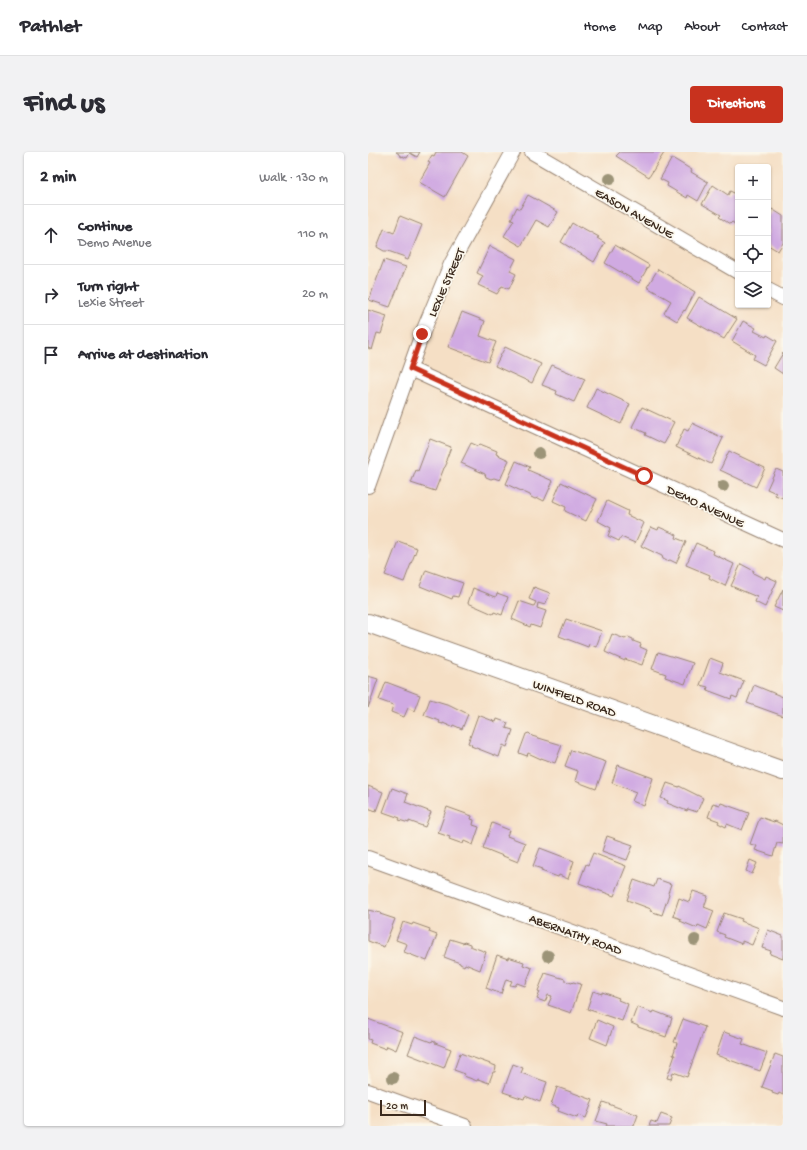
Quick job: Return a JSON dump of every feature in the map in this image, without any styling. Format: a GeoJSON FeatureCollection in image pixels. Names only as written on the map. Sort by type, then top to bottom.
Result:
{"type":"FeatureCollection","features":[{"type":"Feature","properties":{"kind":"street","name":"LEXIE STREET"},"geometry":{"type":"LineString","coordinates":[[368,486],[422,334],[451,264],[513,152]]}},
{"type":"Feature","properties":{"kind":"street","name":"EASON AVENUE"},"geometry":{"type":"LineString","coordinates":[[532,152],[735,270]]}},
{"type":"Feature","properties":{"kind":"street"},"geometry":{"type":"LineString","coordinates":[[771,292],[783,298]]}},
{"type":"Feature","properties":{"kind":"street","name":"DEMO AVENUE"},"geometry":{"type":"LineString","coordinates":[[410,369],[783,540]]}},
{"type":"Feature","properties":{"kind":"street","name":"WINFIELD ROAD"},"geometry":{"type":"LineString","coordinates":[[368,623],[783,771]]}},
{"type":"Feature","properties":{"kind":"street","name":"ABERNATHY ROAD"},"geometry":{"type":"LineString","coordinates":[[368,858],[783,1008]]}},
{"type":"Feature","properties":{"kind":"street"},"geometry":{"type":"LineString","coordinates":[[368,1091],[465,1126]]}},
{"type":"Feature","properties":{"kind":"building"},"geometry":{"type":"Polygon","coordinates":[[[396,152],[420,152],[417,157],[410,153],[407,158],[402,157],[396,152]]]}},
{"type":"Feature","properties":{"kind":"building"},"geometry":{"type":"Polygon","coordinates":[[[436,152],[462,152],[468,156],[445,197],[419,182],[430,163],[428,162],[432,155],[434,156],[436,152]]]}},
{"type":"Feature","properties":{"kind":"building"},"geometry":{"type":"Polygon","coordinates":[[[620,152],[664,153],[649,177],[616,156],[620,152]]]}},
{"type":"Feature","properties":{"kind":"building"},"geometry":{"type":"Polygon","coordinates":[[[672,158],[708,182],[698,201],[688,195],[687,198],[667,186],[668,183],[660,179],[672,158]]]}},
{"type":"Feature","properties":{"kind":"building"},"geometry":{"type":"Polygon","coordinates":[[[713,185],[728,195],[730,191],[735,194],[735,224],[732,222],[730,224],[719,217],[721,215],[702,204],[713,185]]]}},
{"type":"Feature","properties":{"kind":"building"},"geometry":{"type":"Polygon","coordinates":[[[528,195],[558,212],[549,227],[536,220],[521,246],[504,236],[514,220],[511,219],[517,207],[520,209],[528,195]]]}},
{"type":"Feature","properties":{"kind":"building"},"geometry":{"type":"Polygon","coordinates":[[[772,209],[783,216],[783,243],[778,251],[771,247],[772,209]]]}},
{"type":"Feature","properties":{"kind":"building"},"geometry":{"type":"Polygon","coordinates":[[[400,216],[422,225],[408,260],[404,259],[405,257],[384,251],[377,247],[384,229],[394,233],[400,216]]]}},
{"type":"Feature","properties":{"kind":"building"},"geometry":{"type":"Polygon","coordinates":[[[572,223],[599,237],[597,238],[605,243],[594,262],[561,242],[572,223]]]}},
{"type":"Feature","properties":{"kind":"building"},"geometry":{"type":"Polygon","coordinates":[[[615,245],[649,265],[639,283],[605,263],[615,245]]]}},
{"type":"Feature","properties":{"kind":"building"},"geometry":{"type":"Polygon","coordinates":[[[490,246],[516,259],[510,271],[516,274],[509,289],[502,286],[497,294],[478,285],[483,276],[477,273],[490,246]]]}},
{"type":"Feature","properties":{"kind":"building"},"geometry":{"type":"Polygon","coordinates":[[[384,260],[406,267],[390,307],[369,300],[384,260]]]}},
{"type":"Feature","properties":{"kind":"building"},"geometry":{"type":"Polygon","coordinates":[[[658,269],[695,292],[685,311],[684,310],[677,321],[664,313],[671,301],[647,287],[658,269]]]}},
{"type":"Feature","properties":{"kind":"building"},"geometry":{"type":"Polygon","coordinates":[[[699,297],[737,319],[724,339],[687,318],[699,297]]]}},
{"type":"Feature","properties":{"kind":"building"},"geometry":{"type":"Polygon","coordinates":[[[368,310],[387,316],[381,334],[377,333],[372,350],[368,348],[368,310]]]}},
{"type":"Feature","properties":{"kind":"building"},"geometry":{"type":"Polygon","coordinates":[[[462,312],[485,321],[480,336],[496,342],[488,362],[448,347],[462,312]]]}},
{"type":"Feature","properties":{"kind":"building"},"geometry":{"type":"Polygon","coordinates":[[[743,321],[756,328],[754,331],[766,337],[767,335],[777,341],[764,365],[753,359],[755,355],[732,341],[743,321]]]}},
{"type":"Feature","properties":{"kind":"building"},"geometry":{"type":"Polygon","coordinates":[[[505,347],[541,364],[532,383],[495,366],[505,347]]]}},
{"type":"Feature","properties":{"kind":"building"},"geometry":{"type":"Polygon","coordinates":[[[783,353],[783,374],[774,368],[783,353]]]}},
{"type":"Feature","properties":{"kind":"building"},"geometry":{"type":"Polygon","coordinates":[[[552,365],[585,379],[574,402],[556,394],[557,391],[542,385],[552,365]]]}},
{"type":"Feature","properties":{"kind":"building"},"geometry":{"type":"Polygon","coordinates":[[[596,388],[630,404],[621,424],[587,408],[596,388]]]}},
{"type":"Feature","properties":{"kind":"building"},"geometry":{"type":"Polygon","coordinates":[[[642,407],[674,422],[664,444],[645,435],[646,433],[632,427],[642,407]]]}},
{"type":"Feature","properties":{"kind":"building"},"geometry":{"type":"Polygon","coordinates":[[[692,423],[723,438],[711,464],[676,447],[684,429],[688,431],[692,423]]]}},
{"type":"Feature","properties":{"kind":"building"},"geometry":{"type":"Polygon","coordinates":[[[430,439],[451,447],[446,460],[447,463],[435,491],[411,483],[416,470],[418,471],[430,439]]]}},
{"type":"Feature","properties":{"kind":"building"},"geometry":{"type":"Polygon","coordinates":[[[471,443],[478,446],[480,444],[497,451],[496,454],[509,460],[500,480],[486,477],[485,474],[461,463],[471,443]]]}},
{"type":"Feature","properties":{"kind":"building"},"geometry":{"type":"Polygon","coordinates":[[[729,451],[765,468],[756,487],[720,470],[729,451]]]}},
{"type":"Feature","properties":{"kind":"building"},"geometry":{"type":"Polygon","coordinates":[[[516,461],[530,467],[528,470],[553,481],[544,501],[538,498],[535,499],[530,495],[506,484],[516,461]]]}},
{"type":"Feature","properties":{"kind":"building"},"geometry":{"type":"Polygon","coordinates":[[[776,469],[783,472],[783,498],[775,495],[776,493],[767,489],[776,469]]]}},
{"type":"Feature","properties":{"kind":"building"},"geometry":{"type":"Polygon","coordinates":[[[561,482],[597,499],[586,521],[565,511],[566,507],[553,501],[561,482]]]}},
{"type":"Feature","properties":{"kind":"building"},"geometry":{"type":"Polygon","coordinates":[[[607,501],[628,511],[627,515],[644,523],[635,543],[621,537],[619,541],[608,536],[611,528],[598,521],[607,501]]]}},
{"type":"Feature","properties":{"kind":"building"},"geometry":{"type":"Polygon","coordinates":[[[651,527],[658,530],[659,527],[677,535],[676,538],[686,542],[676,563],[670,560],[667,561],[663,559],[662,556],[641,546],[651,527]]]}},
{"type":"Feature","properties":{"kind":"building"},"geometry":{"type":"Polygon","coordinates":[[[398,541],[417,548],[404,582],[385,575],[398,541]]]}},
{"type":"Feature","properties":{"kind":"building"},"geometry":{"type":"Polygon","coordinates":[[[696,543],[714,551],[713,554],[734,564],[725,586],[709,578],[710,575],[686,565],[696,543]]]}},
{"type":"Feature","properties":{"kind":"building"},"geometry":{"type":"Polygon","coordinates":[[[741,564],[754,571],[753,573],[765,579],[766,576],[777,581],[765,607],[755,602],[757,597],[731,586],[741,564]]]}},
{"type":"Feature","properties":{"kind":"building"},"geometry":{"type":"Polygon","coordinates":[[[426,570],[463,583],[458,597],[453,596],[452,599],[420,586],[426,570]]]}},
{"type":"Feature","properties":{"kind":"building"},"geometry":{"type":"Polygon","coordinates":[[[534,587],[550,593],[545,605],[538,603],[537,608],[546,611],[540,628],[531,625],[530,627],[512,619],[519,601],[534,606],[536,602],[529,599],[534,587]]]}},
{"type":"Feature","properties":{"kind":"building"},"geometry":{"type":"Polygon","coordinates":[[[473,588],[496,597],[497,593],[508,597],[502,615],[494,612],[493,614],[468,603],[473,588]]]}},
{"type":"Feature","properties":{"kind":"building"},"geometry":{"type":"Polygon","coordinates":[[[783,589],[783,611],[774,607],[783,589]]]}},
{"type":"Feature","properties":{"kind":"building"},"geometry":{"type":"Polygon","coordinates":[[[566,619],[602,631],[596,647],[589,644],[588,647],[559,636],[566,619]]]}},
{"type":"Feature","properties":{"kind":"building"},"geometry":{"type":"Polygon","coordinates":[[[612,634],[625,639],[628,637],[633,639],[633,641],[641,644],[640,647],[647,650],[642,665],[625,659],[625,661],[605,652],[612,634]]]}},
{"type":"Feature","properties":{"kind":"building"},"geometry":{"type":"Polygon","coordinates":[[[658,652],[693,663],[685,684],[665,677],[666,674],[652,669],[658,652]]]}},
{"type":"Feature","properties":{"kind":"building"},"geometry":{"type":"Polygon","coordinates":[[[710,658],[723,663],[720,672],[744,681],[737,698],[732,696],[731,699],[707,690],[708,687],[700,685],[710,658]]]}},
{"type":"Feature","properties":{"kind":"building"},"geometry":{"type":"Polygon","coordinates":[[[368,676],[378,679],[368,708],[368,676]]]}},
{"type":"Feature","properties":{"kind":"building"},"geometry":{"type":"Polygon","coordinates":[[[386,682],[420,695],[414,711],[408,708],[404,717],[391,712],[393,705],[379,700],[386,682]]]}},
{"type":"Feature","properties":{"kind":"building"},"geometry":{"type":"Polygon","coordinates":[[[754,685],[783,697],[783,716],[747,703],[754,685]]]}},
{"type":"Feature","properties":{"kind":"building"},"geometry":{"type":"Polygon","coordinates":[[[430,699],[450,705],[468,714],[462,729],[453,725],[452,727],[439,723],[440,721],[424,715],[430,699]]]}},
{"type":"Feature","properties":{"kind":"building"},"geometry":{"type":"Polygon","coordinates":[[[478,715],[496,722],[497,719],[508,723],[506,728],[513,730],[507,747],[503,745],[499,757],[471,746],[472,745],[468,743],[478,715]]]}},
{"type":"Feature","properties":{"kind":"building"},"geometry":{"type":"Polygon","coordinates":[[[529,733],[532,736],[562,745],[555,763],[528,753],[527,756],[519,753],[526,734],[529,733]]]}},
{"type":"Feature","properties":{"kind":"building"},"geometry":{"type":"Polygon","coordinates":[[[571,750],[606,762],[596,789],[575,781],[578,771],[565,766],[571,750]]]}},
{"type":"Feature","properties":{"kind":"building"},"geometry":{"type":"Polygon","coordinates":[[[618,765],[653,778],[644,806],[632,801],[636,792],[612,783],[618,765]]]}},
{"type":"Feature","properties":{"kind":"building"},"geometry":{"type":"Polygon","coordinates":[[[667,783],[679,786],[703,798],[697,812],[688,809],[687,811],[667,803],[668,801],[661,798],[667,783]]]}},
{"type":"Feature","properties":{"kind":"building"},"geometry":{"type":"Polygon","coordinates":[[[368,786],[383,792],[376,811],[368,808],[368,786]]]}},
{"type":"Feature","properties":{"kind":"building"},"geometry":{"type":"Polygon","coordinates":[[[392,788],[408,794],[405,802],[431,812],[425,827],[409,821],[409,823],[399,820],[400,818],[383,812],[392,788]]]}},
{"type":"Feature","properties":{"kind":"building"},"geometry":{"type":"Polygon","coordinates":[[[713,803],[720,805],[721,803],[749,813],[742,830],[727,824],[726,827],[718,823],[719,821],[708,817],[713,803]]]}},
{"type":"Feature","properties":{"kind":"building"},"geometry":{"type":"Polygon","coordinates":[[[447,807],[472,816],[471,819],[474,820],[473,825],[479,827],[473,845],[464,841],[463,844],[438,833],[447,807]]]}},
{"type":"Feature","properties":{"kind":"building"},"geometry":{"type":"Polygon","coordinates":[[[760,817],[783,825],[783,844],[777,843],[773,856],[755,850],[757,846],[750,844],[760,817]]]}},
{"type":"Feature","properties":{"kind":"building"},"geometry":{"type":"Polygon","coordinates":[[[492,823],[509,830],[507,836],[525,843],[518,862],[483,848],[492,823]]]}},
{"type":"Feature","properties":{"kind":"building"},"geometry":{"type":"Polygon","coordinates":[[[607,836],[633,845],[627,860],[602,851],[607,836]]]}},
{"type":"Feature","properties":{"kind":"building"},"geometry":{"type":"Polygon","coordinates":[[[540,848],[574,861],[568,879],[559,875],[558,877],[541,871],[542,869],[533,866],[540,848]]]}},
{"type":"Feature","properties":{"kind":"building"},"geometry":{"type":"Polygon","coordinates":[[[593,853],[626,866],[614,896],[579,883],[586,864],[588,865],[593,853]]]}},
{"type":"Feature","properties":{"kind":"building"},"geometry":{"type":"Polygon","coordinates":[[[750,860],[757,863],[752,874],[746,871],[750,860]]]}},
{"type":"Feature","properties":{"kind":"building"},"geometry":{"type":"Polygon","coordinates":[[[657,879],[671,884],[662,915],[627,900],[634,880],[654,887],[657,879]]]}},
{"type":"Feature","properties":{"kind":"building"},"geometry":{"type":"Polygon","coordinates":[[[693,891],[708,896],[704,907],[714,911],[707,929],[698,925],[697,928],[680,921],[681,919],[673,916],[679,898],[689,902],[693,891]]]}},
{"type":"Feature","properties":{"kind":"building"},"geometry":{"type":"Polygon","coordinates":[[[368,910],[381,913],[380,914],[395,919],[384,947],[368,941],[368,910]]]}},
{"type":"Feature","properties":{"kind":"building"},"geometry":{"type":"Polygon","coordinates":[[[724,913],[742,919],[741,921],[759,928],[752,945],[742,941],[742,944],[724,937],[725,935],[717,932],[724,913]]]}},
{"type":"Feature","properties":{"kind":"building"},"geometry":{"type":"Polygon","coordinates":[[[403,922],[412,925],[413,923],[430,929],[429,932],[437,935],[427,961],[404,952],[407,944],[396,940],[403,922]]]}},
{"type":"Feature","properties":{"kind":"building"},"geometry":{"type":"Polygon","coordinates":[[[768,930],[783,936],[783,959],[770,954],[771,951],[762,948],[768,930]]]}},
{"type":"Feature","properties":{"kind":"building"},"geometry":{"type":"Polygon","coordinates":[[[450,939],[470,944],[470,946],[486,952],[480,970],[465,964],[464,966],[444,957],[450,939]]]}},
{"type":"Feature","properties":{"kind":"building"},"geometry":{"type":"Polygon","coordinates":[[[497,955],[524,962],[523,965],[532,968],[525,986],[517,983],[515,986],[510,985],[512,981],[506,979],[501,994],[486,988],[497,955]]]}},
{"type":"Feature","properties":{"kind":"building"},"geometry":{"type":"Polygon","coordinates":[[[545,973],[565,979],[565,981],[581,984],[571,1013],[548,1005],[552,996],[548,995],[545,1002],[537,999],[540,992],[538,991],[545,973]]]}},
{"type":"Feature","properties":{"kind":"building"},"geometry":{"type":"Polygon","coordinates":[[[593,991],[602,994],[602,992],[619,998],[618,1000],[628,1004],[622,1021],[587,1009],[593,991]]]}},
{"type":"Feature","properties":{"kind":"building"},"geometry":{"type":"Polygon","coordinates":[[[637,1007],[653,1013],[654,1011],[672,1018],[666,1037],[631,1023],[637,1007]]]}},
{"type":"Feature","properties":{"kind":"building"},"geometry":{"type":"Polygon","coordinates":[[[368,1019],[403,1032],[396,1050],[387,1046],[386,1049],[370,1043],[371,1040],[368,1039],[368,1019]]]}},
{"type":"Feature","properties":{"kind":"building"},"geometry":{"type":"Polygon","coordinates":[[[683,1019],[705,1027],[687,1077],[673,1072],[671,1079],[667,1078],[675,1055],[673,1055],[677,1043],[674,1042],[683,1019]]]}},
{"type":"Feature","properties":{"kind":"building"},"geometry":{"type":"Polygon","coordinates":[[[597,1020],[613,1027],[607,1045],[590,1038],[597,1020]]]}},
{"type":"Feature","properties":{"kind":"building"},"geometry":{"type":"Polygon","coordinates":[[[724,1032],[744,1039],[742,1044],[767,1053],[760,1071],[716,1055],[724,1032]]]}},
{"type":"Feature","properties":{"kind":"building"},"geometry":{"type":"Polygon","coordinates":[[[415,1036],[451,1049],[444,1068],[408,1054],[415,1036]]]}},
{"type":"Feature","properties":{"kind":"building"},"geometry":{"type":"Polygon","coordinates":[[[460,1053],[496,1066],[495,1072],[493,1072],[489,1083],[478,1079],[477,1081],[454,1070],[460,1053]]]}},
{"type":"Feature","properties":{"kind":"building"},"geometry":{"type":"Polygon","coordinates":[[[775,1054],[783,1057],[783,1095],[779,1093],[778,1095],[772,1093],[773,1091],[762,1087],[775,1054]]]}},
{"type":"Feature","properties":{"kind":"building"},"geometry":{"type":"Polygon","coordinates":[[[513,1064],[523,1068],[521,1073],[547,1082],[540,1102],[525,1096],[524,1099],[503,1092],[513,1064]]]}},
{"type":"Feature","properties":{"kind":"building"},"geometry":{"type":"Polygon","coordinates":[[[557,1087],[593,1100],[586,1118],[578,1115],[577,1118],[558,1111],[559,1108],[551,1105],[557,1087]]]}},
{"type":"Feature","properties":{"kind":"building"},"geometry":{"type":"Polygon","coordinates":[[[603,1102],[638,1115],[634,1126],[606,1126],[607,1124],[596,1121],[603,1102]]]}},
{"type":"Feature","properties":{"kind":"building"},"geometry":{"type":"Polygon","coordinates":[[[661,1114],[672,1118],[669,1126],[649,1126],[651,1121],[657,1123],[661,1114]]]}},
{"type":"Feature","properties":{"kind":"route"},"geometry":{"type":"LineString","coordinates":[[422,334],[410,369],[644,476]]}}]}
